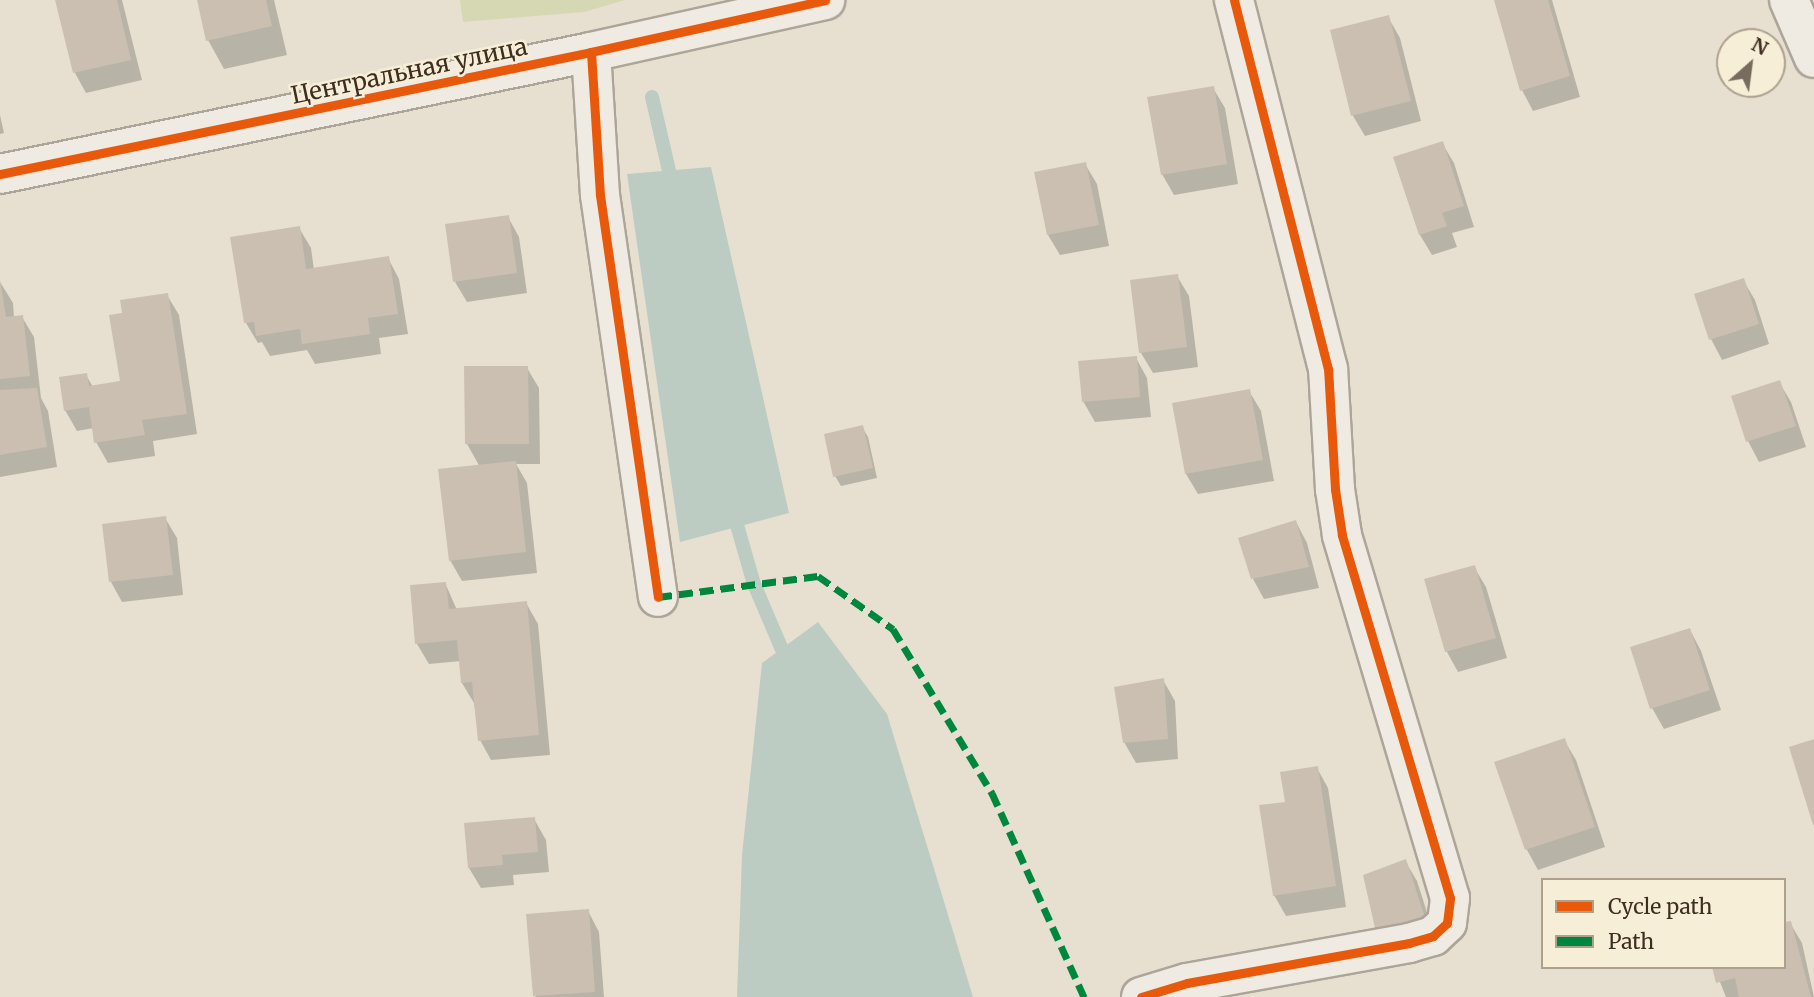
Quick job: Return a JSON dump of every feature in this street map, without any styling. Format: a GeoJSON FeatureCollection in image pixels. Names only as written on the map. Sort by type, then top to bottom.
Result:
{"type":"FeatureCollection","features":[{"type":"Feature","properties":{"kind":"street","name":"Центральная улица"},"geometry":{"type":"LineString","coordinates":[[0,174],[591,52],[825,0]]}},
{"type":"Feature","properties":{"kind":"street"},"geometry":{"type":"LineString","coordinates":[[1141,997],[1187,982],[1409,943],[1433,936],[1447,923],[1450,898],[1342,535],[1335,489],[1328,369],[1234,0]]}},
{"type":"Feature","properties":{"kind":"street"},"geometry":{"type":"LineString","coordinates":[[1789,0],[1814,58]]}},
{"type":"Feature","properties":{"kind":"street"},"geometry":{"type":"LineString","coordinates":[[591,52],[600,195],[658,597]]}},
{"type":"Feature","properties":{"kind":"green space"},"geometry":{"type":"Polygon","coordinates":[[[460,0],[625,0],[584,12],[463,22],[460,0]]]}},
{"type":"Feature","properties":{"kind":"shaded area"},"geometry":{"type":"Polygon","coordinates":[[[711,167],[789,513],[680,542],[627,174],[711,167]]]}},
{"type":"Feature","properties":{"kind":"shaded area"},"geometry":{"type":"Polygon","coordinates":[[[818,622],[887,714],[973,997],[737,997],[742,855],[762,663],[818,622]]]}},
{"type":"Feature","properties":{"kind":"building"},"geometry":{"type":"Polygon","coordinates":[[[55,0],[117,0],[131,60],[73,73],[55,0]]]}},
{"type":"Feature","properties":{"kind":"building"},"geometry":{"type":"Polygon","coordinates":[[[197,0],[266,0],[272,26],[206,41],[197,0]]]}},
{"type":"Feature","properties":{"kind":"building"},"geometry":{"type":"Polygon","coordinates":[[[1494,0],[1548,0],[1570,76],[1520,91],[1494,0]]]}},
{"type":"Feature","properties":{"kind":"building"},"geometry":{"type":"Polygon","coordinates":[[[1389,15],[1411,101],[1351,116],[1330,30],[1389,15]]]}},
{"type":"Feature","properties":{"kind":"building"},"geometry":{"type":"Polygon","coordinates":[[[1214,86],[1227,164],[1161,175],[1147,97],[1214,86]]]}},
{"type":"Feature","properties":{"kind":"building"},"geometry":{"type":"Polygon","coordinates":[[[1443,141],[1464,206],[1442,213],[1447,226],[1419,235],[1393,157],[1443,141]]]}},
{"type":"Feature","properties":{"kind":"building"},"geometry":{"type":"Polygon","coordinates":[[[1086,162],[1099,225],[1047,235],[1034,172],[1086,162]]]}},
{"type":"Feature","properties":{"kind":"building"},"geometry":{"type":"Polygon","coordinates":[[[509,215],[517,273],[453,282],[445,224],[509,215]]]}},
{"type":"Feature","properties":{"kind":"building"},"geometry":{"type":"Polygon","coordinates":[[[300,226],[306,269],[389,256],[398,314],[368,318],[370,334],[302,344],[300,329],[256,336],[254,322],[244,323],[230,237],[300,226]]]}},
{"type":"Feature","properties":{"kind":"building"},"geometry":{"type":"Polygon","coordinates":[[[1178,274],[1187,347],[1139,353],[1130,280],[1178,274]]]}},
{"type":"Feature","properties":{"kind":"building"},"geometry":{"type":"Polygon","coordinates":[[[1744,278],[1759,324],[1709,340],[1694,294],[1744,278]]]}},
{"type":"Feature","properties":{"kind":"building"},"geometry":{"type":"Polygon","coordinates":[[[0,280],[6,317],[23,315],[30,376],[0,379],[0,280]]]}},
{"type":"Feature","properties":{"kind":"building"},"geometry":{"type":"Polygon","coordinates":[[[168,293],[187,414],[142,420],[145,435],[94,443],[89,407],[64,411],[59,377],[87,373],[89,386],[120,381],[109,315],[122,313],[120,300],[168,293]]]}},
{"type":"Feature","properties":{"kind":"building"},"geometry":{"type":"Polygon","coordinates":[[[1137,356],[1140,397],[1082,402],[1078,361],[1137,356]]]}},
{"type":"Feature","properties":{"kind":"building"},"geometry":{"type":"Polygon","coordinates":[[[464,366],[528,366],[529,444],[465,444],[464,366]]]}},
{"type":"Feature","properties":{"kind":"building"},"geometry":{"type":"Polygon","coordinates":[[[1780,380],[1796,426],[1746,442],[1731,396],[1780,380]]]}},
{"type":"Feature","properties":{"kind":"building"},"geometry":{"type":"Polygon","coordinates":[[[37,388],[47,447],[0,455],[0,390],[37,388]]]}},
{"type":"Feature","properties":{"kind":"building"},"geometry":{"type":"Polygon","coordinates":[[[1250,389],[1263,460],[1185,474],[1172,403],[1250,389]]]}},
{"type":"Feature","properties":{"kind":"building"},"geometry":{"type":"Polygon","coordinates":[[[863,425],[873,468],[833,477],[824,434],[863,425]]]}},
{"type":"Feature","properties":{"kind":"building"},"geometry":{"type":"Polygon","coordinates":[[[516,461],[526,552],[449,561],[438,469],[516,461]]]}},
{"type":"Feature","properties":{"kind":"building"},"geometry":{"type":"Polygon","coordinates":[[[166,516],[173,575],[109,582],[102,524],[166,516]]]}},
{"type":"Feature","properties":{"kind":"building"},"geometry":{"type":"Polygon","coordinates":[[[1296,520],[1309,567],[1251,579],[1238,538],[1296,520]]]}},
{"type":"Feature","properties":{"kind":"building"},"geometry":{"type":"Polygon","coordinates":[[[1475,565],[1496,638],[1445,652],[1424,579],[1475,565]]]}},
{"type":"Feature","properties":{"kind":"building"},"geometry":{"type":"Polygon","coordinates":[[[446,582],[449,609],[527,601],[539,735],[478,741],[472,682],[461,683],[457,640],[415,644],[410,585],[446,582]]]}},
{"type":"Feature","properties":{"kind":"building"},"geometry":{"type":"Polygon","coordinates":[[[1690,628],[1710,690],[1650,709],[1630,647],[1690,628]]]}},
{"type":"Feature","properties":{"kind":"building"},"geometry":{"type":"Polygon","coordinates":[[[1164,678],[1168,739],[1123,743],[1114,687],[1164,678]]]}},
{"type":"Feature","properties":{"kind":"building"},"geometry":{"type":"Polygon","coordinates":[[[1565,738],[1595,827],[1525,850],[1494,762],[1565,738]]]}},
{"type":"Feature","properties":{"kind":"building"},"geometry":{"type":"Polygon","coordinates":[[[1814,739],[1814,825],[1813,825],[1789,747],[1814,739]]]}},
{"type":"Feature","properties":{"kind":"building"},"geometry":{"type":"Polygon","coordinates":[[[1318,766],[1336,886],[1273,896],[1259,805],[1285,802],[1280,772],[1318,766]]]}},
{"type":"Feature","properties":{"kind":"building"},"geometry":{"type":"Polygon","coordinates":[[[535,817],[538,852],[502,855],[503,865],[468,868],[464,823],[535,817]]]}},
{"type":"Feature","properties":{"kind":"building"},"geometry":{"type":"Polygon","coordinates":[[[1406,859],[1428,927],[1377,937],[1363,875],[1406,859]]]}},
{"type":"Feature","properties":{"kind":"building"},"geometry":{"type":"Polygon","coordinates":[[[589,909],[595,992],[533,996],[526,914],[589,909]]]}},
{"type":"Feature","properties":{"kind":"building"},"geometry":{"type":"Polygon","coordinates":[[[1791,921],[1811,997],[1739,997],[1735,978],[1716,983],[1712,969],[1786,969],[1786,922],[1791,921]]]}},
{"type":"Feature","properties":{"kind":"waterway"},"geometry":{"type":"LineString","coordinates":[[652,97],[673,188]]}},
{"type":"Feature","properties":{"kind":"waterway"},"geometry":{"type":"LineString","coordinates":[[733,511],[754,584],[789,666]]}},
{"type":"Feature","properties":{"kind":"marked path"},"geometry":{"type":"LineString","coordinates":[[658,597],[818,576],[893,629],[992,793],[1084,997]]}},
{"type":"Feature","properties":{"kind":"cycle path"},"geometry":{"type":"LineString","coordinates":[[0,174],[591,52],[825,0]]}},
{"type":"Feature","properties":{"kind":"cycle path"},"geometry":{"type":"LineString","coordinates":[[1141,997],[1187,983],[1409,943],[1433,936],[1447,923],[1450,898],[1342,535],[1335,489],[1328,369],[1234,0]]}},
{"type":"Feature","properties":{"kind":"cycle path"},"geometry":{"type":"LineString","coordinates":[[591,52],[600,195],[658,597]]}}]}
